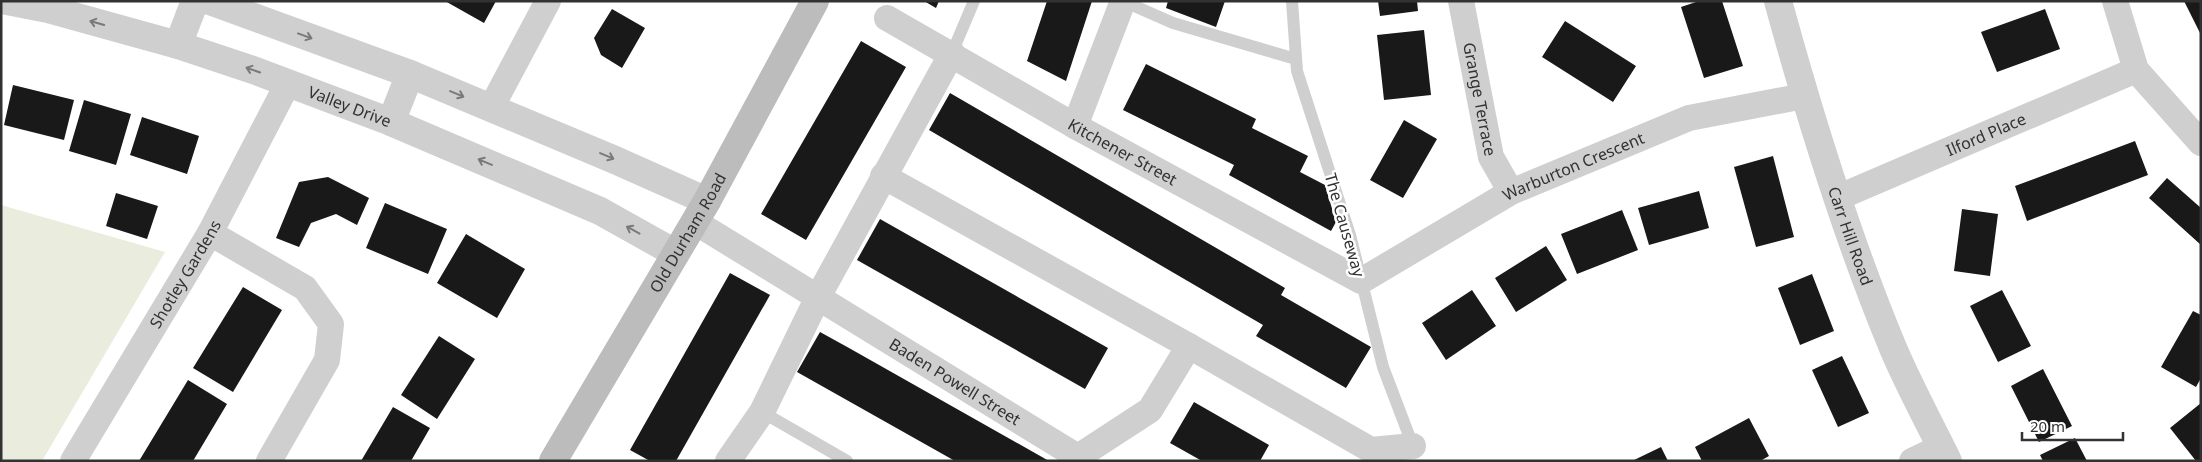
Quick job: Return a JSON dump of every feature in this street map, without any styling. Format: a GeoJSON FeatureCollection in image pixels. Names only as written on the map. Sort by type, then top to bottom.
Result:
{"type":"FeatureCollection","features":[{"type":"Feature","properties":{"kind":"main road","name":"Old Durham Road"},"geometry":{"type":"LineString","coordinates":[[553,461],[701,212],[815,1]]}},
{"type":"Feature","properties":{"kind":"street","name":"Valley Drive"},"geometry":{"type":"LineString","coordinates":[[7,1],[49,5],[178,45],[392,122],[600,212],[675,253]]}},
{"type":"Feature","properties":{"kind":"street"},"geometry":{"type":"LineString","coordinates":[[178,45],[195,1]]}},
{"type":"Feature","properties":{"kind":"street"},"geometry":{"type":"LineString","coordinates":[[210,1],[410,74],[491,108],[701,212]]}},
{"type":"Feature","properties":{"kind":"street"},"geometry":{"type":"LineString","coordinates":[[491,108],[548,1]]}},
{"type":"Feature","properties":{"kind":"street"},"geometry":{"type":"LineString","coordinates":[[1075,126],[1123,1]]}},
{"type":"Feature","properties":{"kind":"street","name":"Grange Terrace"},"geometry":{"type":"LineString","coordinates":[[1460,1],[1492,157],[1511,192]]}},
{"type":"Feature","properties":{"kind":"street","name":"Carr Hill Road"},"geometry":{"type":"LineString","coordinates":[[1778,1],[1804,96],[1837,198],[1893,349],[1945,454]]}},
{"type":"Feature","properties":{"kind":"street"},"geometry":{"type":"LineString","coordinates":[[2115,1],[2136,70],[2201,143]]}},
{"type":"Feature","properties":{"kind":"street","name":"Kitchener Street"},"geometry":{"type":"LineString","coordinates":[[887,18],[1075,126],[1361,281]]}},
{"type":"Feature","properties":{"kind":"street"},"geometry":{"type":"LineString","coordinates":[[728,461],[762,412],[818,297],[883,176],[952,54]]}},
{"type":"Feature","properties":{"kind":"street","name":"Ilford Place"},"geometry":{"type":"LineString","coordinates":[[1837,198],[2136,70]]}},
{"type":"Feature","properties":{"kind":"street"},"geometry":{"type":"LineString","coordinates":[[392,122],[410,74]]}},
{"type":"Feature","properties":{"kind":"street","name":"Shotley Gardens"},"geometry":{"type":"LineString","coordinates":[[74,461],[210,232],[288,83]]}},
{"type":"Feature","properties":{"kind":"street","name":"Warburton Crescent"},"geometry":{"type":"LineString","coordinates":[[1361,281],[1511,192],[1689,118],[1804,96]]}},
{"type":"Feature","properties":{"kind":"street"},"geometry":{"type":"LineString","coordinates":[[883,176],[1189,346],[1370,450],[1413,446]]}},
{"type":"Feature","properties":{"kind":"street","name":"Baden Powell Street"},"geometry":{"type":"LineString","coordinates":[[701,212],[818,297],[1077,459],[1150,410],[1189,346]]}},
{"type":"Feature","properties":{"kind":"street"},"geometry":{"type":"LineString","coordinates":[[210,232],[305,288],[331,324],[327,360],[269,461]]}},
{"type":"Feature","properties":{"kind":"street"},"geometry":{"type":"LineString","coordinates":[[1912,461],[1945,454]]}},
{"type":"Feature","properties":{"kind":"lane"},"geometry":{"type":"LineString","coordinates":[[952,54],[974,1]]}},
{"type":"Feature","properties":{"kind":"lane"},"geometry":{"type":"LineString","coordinates":[[1123,1],[1172,23],[1296,59]]}},
{"type":"Feature","properties":{"kind":"lane","name":"The Causeway"},"geometry":{"type":"LineString","coordinates":[[1292,1],[1298,71],[1350,234],[1383,367],[1413,446]]}},
{"type":"Feature","properties":{"kind":"lane"},"geometry":{"type":"LineString","coordinates":[[762,412],[847,461]]}},
{"type":"Feature","properties":{"kind":"shaded area"},"geometry":{"type":"Polygon","coordinates":[[[1,205],[165,252],[42,461],[1,461],[1,205]]]}},
{"type":"Feature","properties":{"kind":"building"},"geometry":{"type":"Polygon","coordinates":[[[445,1],[496,1],[484,23],[445,1]]]}},
{"type":"Feature","properties":{"kind":"building"},"geometry":{"type":"Polygon","coordinates":[[[924,1],[939,1],[936,8],[924,1]]]}},
{"type":"Feature","properties":{"kind":"building"},"geometry":{"type":"Polygon","coordinates":[[[1047,1],[1092,1],[1066,81],[1027,61],[1047,1]]]}},
{"type":"Feature","properties":{"kind":"building"},"geometry":{"type":"Polygon","coordinates":[[[1168,1],[1225,1],[1216,27],[1166,8],[1168,1]]]}},
{"type":"Feature","properties":{"kind":"building"},"geometry":{"type":"Polygon","coordinates":[[[1378,1],[1417,1],[1418,11],[1380,16],[1378,1]]]}},
{"type":"Feature","properties":{"kind":"building"},"geometry":{"type":"Polygon","coordinates":[[[1699,1],[1722,1],[1743,66],[1704,78],[1681,7],[1699,1]]]}},
{"type":"Feature","properties":{"kind":"building"},"geometry":{"type":"Polygon","coordinates":[[[2184,1],[2201,1],[2201,35],[2184,1]]]}},
{"type":"Feature","properties":{"kind":"building"},"geometry":{"type":"Polygon","coordinates":[[[612,9],[645,28],[622,68],[601,55],[594,38],[612,9]]]}},
{"type":"Feature","properties":{"kind":"building"},"geometry":{"type":"Polygon","coordinates":[[[2045,9],[2060,49],[1997,72],[1981,32],[2045,9]]]}},
{"type":"Feature","properties":{"kind":"building"},"geometry":{"type":"Polygon","coordinates":[[[1565,21],[1636,66],[1613,102],[1542,57],[1565,21]]]}},
{"type":"Feature","properties":{"kind":"building"},"geometry":{"type":"Polygon","coordinates":[[[1424,30],[1431,95],[1384,100],[1377,35],[1424,30]]]}},
{"type":"Feature","properties":{"kind":"building"},"geometry":{"type":"Polygon","coordinates":[[[861,41],[906,67],[806,240],[761,214],[861,41]]]}},
{"type":"Feature","properties":{"kind":"building"},"geometry":{"type":"Polygon","coordinates":[[[1146,64],[1256,119],[1252,128],[1308,156],[1300,172],[1325,185],[1336,222],[1331,231],[1229,175],[1234,165],[1123,110],[1146,64]]]}},
{"type":"Feature","properties":{"kind":"building"},"geometry":{"type":"Polygon","coordinates":[[[13,85],[74,100],[64,140],[4,125],[13,85]]]}},
{"type":"Feature","properties":{"kind":"building"},"geometry":{"type":"Polygon","coordinates":[[[950,93],[1285,288],[1281,295],[1371,347],[1346,388],[1256,336],[1263,325],[929,130],[950,93]]]}},
{"type":"Feature","properties":{"kind":"building"},"geometry":{"type":"Polygon","coordinates":[[[84,100],[131,114],[116,165],[69,151],[84,100]]]}},
{"type":"Feature","properties":{"kind":"building"},"geometry":{"type":"Polygon","coordinates":[[[142,117],[199,136],[187,174],[130,155],[142,117]]]}},
{"type":"Feature","properties":{"kind":"building"},"geometry":{"type":"Polygon","coordinates":[[[1404,120],[1437,139],[1403,198],[1370,180],[1404,120]]]}},
{"type":"Feature","properties":{"kind":"building"},"geometry":{"type":"Polygon","coordinates":[[[2135,141],[2148,175],[2027,221],[2015,186],[2135,141]]]}},
{"type":"Feature","properties":{"kind":"building"},"geometry":{"type":"Polygon","coordinates":[[[1773,156],[1794,237],[1756,247],[1734,167],[1773,156]]]}},
{"type":"Feature","properties":{"kind":"building"},"geometry":{"type":"Polygon","coordinates":[[[328,177],[369,198],[357,225],[336,214],[311,223],[299,247],[276,238],[299,182],[328,177]]]}},
{"type":"Feature","properties":{"kind":"building"},"geometry":{"type":"Polygon","coordinates":[[[2167,178],[2201,208],[2201,245],[2149,198],[2167,178]]]}},
{"type":"Feature","properties":{"kind":"building"},"geometry":{"type":"Polygon","coordinates":[[[1699,191],[1709,228],[1649,245],[1638,208],[1699,191]]]}},
{"type":"Feature","properties":{"kind":"building"},"geometry":{"type":"Polygon","coordinates":[[[116,193],[158,206],[147,239],[106,226],[116,193]]]}},
{"type":"Feature","properties":{"kind":"building"},"geometry":{"type":"Polygon","coordinates":[[[385,203],[447,229],[428,274],[366,248],[385,203]]]}},
{"type":"Feature","properties":{"kind":"building"},"geometry":{"type":"Polygon","coordinates":[[[1962,209],[1998,214],[1990,276],[1954,271],[1962,209]]]}},
{"type":"Feature","properties":{"kind":"building"},"geometry":{"type":"Polygon","coordinates":[[[1622,210],[1638,250],[1577,274],[1561,234],[1622,210]]]}},
{"type":"Feature","properties":{"kind":"building"},"geometry":{"type":"Polygon","coordinates":[[[880,219],[1108,348],[1085,389],[857,260],[880,219]]]}},
{"type":"Feature","properties":{"kind":"building"},"geometry":{"type":"Polygon","coordinates":[[[466,234],[525,269],[497,318],[437,283],[466,234]]]}},
{"type":"Feature","properties":{"kind":"building"},"geometry":{"type":"Polygon","coordinates":[[[1546,246],[1567,280],[1516,312],[1495,278],[1546,246]]]}},
{"type":"Feature","properties":{"kind":"building"},"geometry":{"type":"Polygon","coordinates":[[[730,273],[770,295],[676,461],[650,461],[630,450],[730,273]]]}},
{"type":"Feature","properties":{"kind":"building"},"geometry":{"type":"Polygon","coordinates":[[[1812,274],[1834,331],[1800,345],[1778,288],[1812,274]]]}},
{"type":"Feature","properties":{"kind":"building"},"geometry":{"type":"Polygon","coordinates":[[[243,287],[282,310],[233,392],[193,368],[243,287]]]}},
{"type":"Feature","properties":{"kind":"building"},"geometry":{"type":"Polygon","coordinates":[[[1472,290],[1496,326],[1446,360],[1422,323],[1472,290]]]}},
{"type":"Feature","properties":{"kind":"building"},"geometry":{"type":"Polygon","coordinates":[[[2002,290],[2031,346],[1998,362],[1970,306],[2002,290]]]}},
{"type":"Feature","properties":{"kind":"building"},"geometry":{"type":"Polygon","coordinates":[[[2193,311],[2201,315],[2201,378],[2196,387],[2161,367],[2193,311]]]}},
{"type":"Feature","properties":{"kind":"building"},"geometry":{"type":"Polygon","coordinates":[[[820,332],[1049,461],[955,461],[797,372],[820,332]]]}},
{"type":"Feature","properties":{"kind":"building"},"geometry":{"type":"Polygon","coordinates":[[[439,336],[475,359],[437,419],[401,395],[439,336]]]}},
{"type":"Feature","properties":{"kind":"building"},"geometry":{"type":"Polygon","coordinates":[[[1842,356],[1869,413],[1838,427],[1812,370],[1842,356]]]}},
{"type":"Feature","properties":{"kind":"building"},"geometry":{"type":"Polygon","coordinates":[[[2043,369],[2072,426],[2039,442],[2011,386],[2043,369]]]}},
{"type":"Feature","properties":{"kind":"building"},"geometry":{"type":"Polygon","coordinates":[[[188,380],[227,404],[193,461],[139,461],[188,380]]]}},
{"type":"Feature","properties":{"kind":"building"},"geometry":{"type":"Polygon","coordinates":[[[1194,402],[1269,445],[1260,461],[1202,461],[1170,443],[1194,402]]]}},
{"type":"Feature","properties":{"kind":"building"},"geometry":{"type":"Polygon","coordinates":[[[2201,403],[2201,461],[2196,461],[2170,428],[2201,403]]]}},
{"type":"Feature","properties":{"kind":"building"},"geometry":{"type":"Polygon","coordinates":[[[393,407],[430,428],[411,461],[361,461],[393,407]]]}},
{"type":"Feature","properties":{"kind":"building"},"geometry":{"type":"Polygon","coordinates":[[[1749,418],[1769,456],[1760,461],[1702,461],[1695,447],[1749,418]]]}},
{"type":"Feature","properties":{"kind":"building"},"geometry":{"type":"Polygon","coordinates":[[[2075,438],[2087,461],[2043,461],[2040,455],[2075,438]]]}},
{"type":"Feature","properties":{"kind":"building"},"geometry":{"type":"Polygon","coordinates":[[[1661,447],[1668,461],[1632,461],[1661,447]]]}}]}
